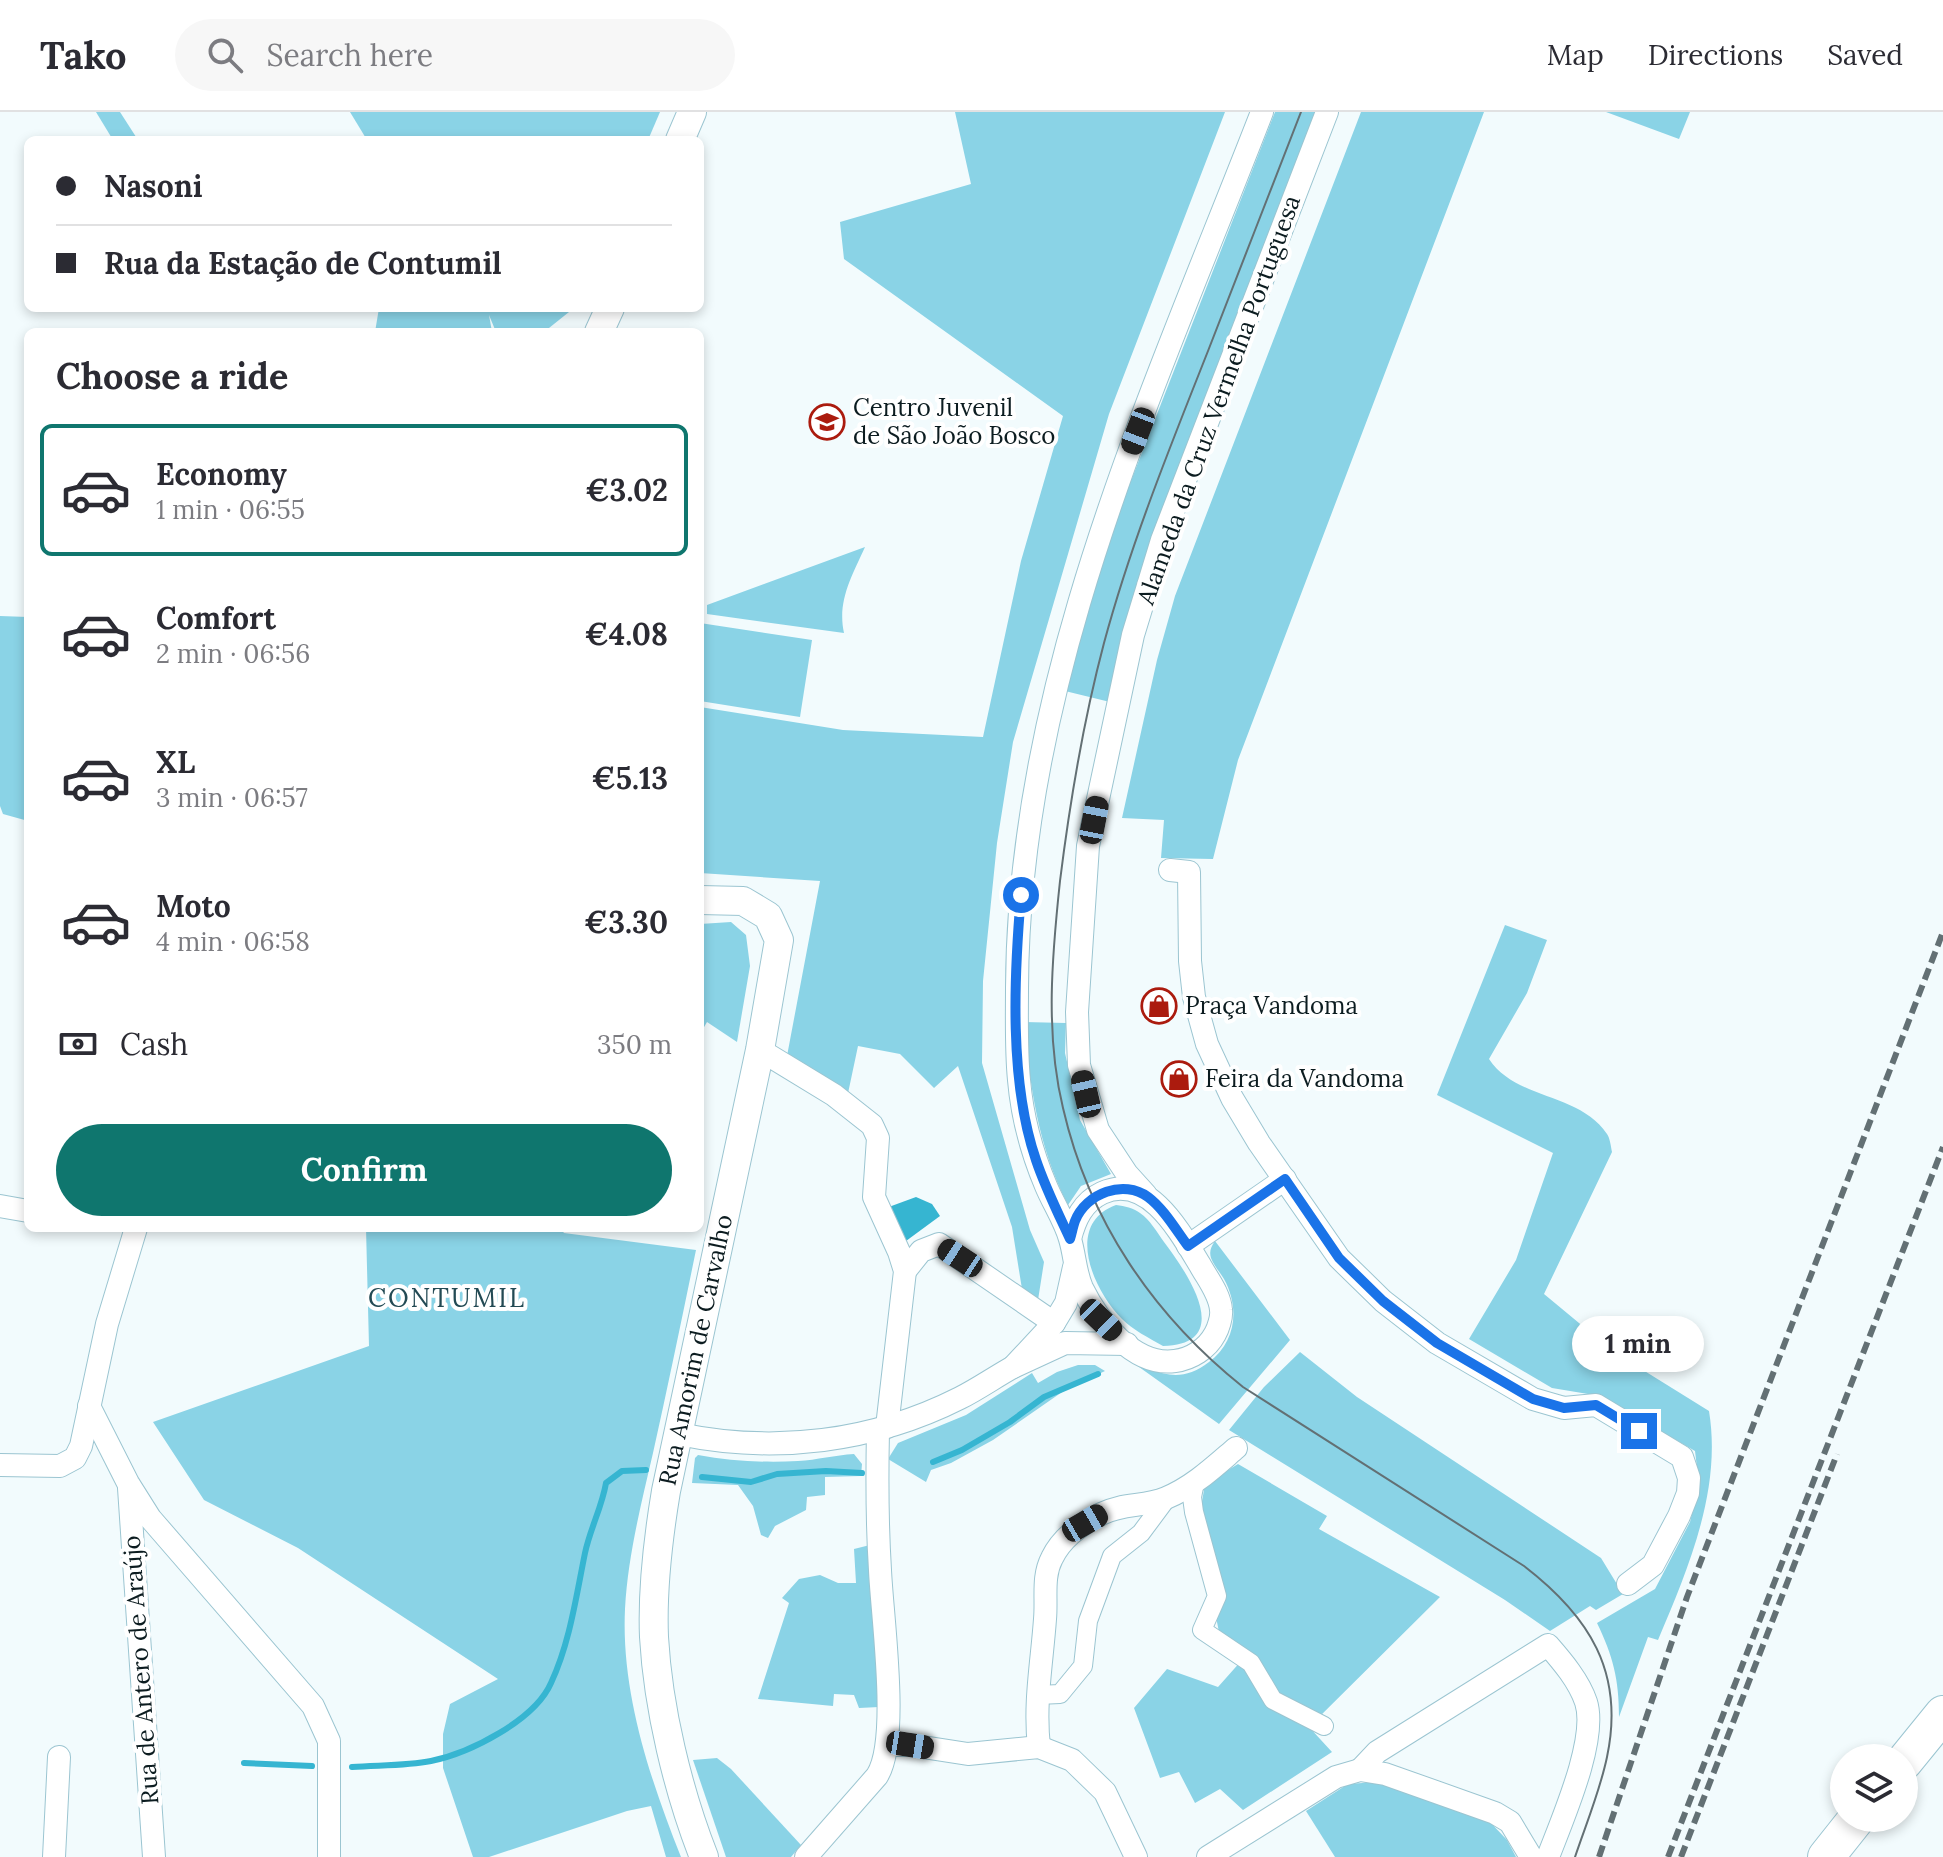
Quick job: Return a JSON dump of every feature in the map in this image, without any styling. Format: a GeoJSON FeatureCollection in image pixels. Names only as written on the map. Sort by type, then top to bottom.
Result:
{"type":"FeatureCollection","features":[{"type":"Feature","properties":{"kind":"main road"},"geometry":{"type":"LineString","coordinates":[[1918,1745],[1943,1714]]}},
{"type":"Feature","properties":{"kind":"main road"},"geometry":{"type":"LineString","coordinates":[[1826,1857],[1846,1832]]}},
{"type":"Feature","properties":{"kind":"street"},"geometry":{"type":"LineString","coordinates":[[682,136],[692,112]]}},
{"type":"Feature","properties":{"kind":"street"},"geometry":{"type":"LineString","coordinates":[[1070,1239],[1075,1218],[1093,1198],[1106,1191],[1128,1188],[1146,1195],[1160,1208],[1188,1246],[1215,1292],[1222,1311],[1217,1332],[1204,1349],[1190,1357],[1164,1363],[1144,1357],[1101,1320],[1082,1287],[1074,1266],[1070,1239],[1035,1157],[1019,1082],[1017,941],[1036,782],[1052,701],[1103,521],[1262,112]]}},
{"type":"Feature","properties":{"kind":"street","name":"Alameda da Cruz Vermelha Portuguesa"},"geometry":{"type":"LineString","coordinates":[[1146,1195],[1127,1174],[1098,1130],[1079,1065],[1077,1012],[1088,846],[1133,635],[1162,540],[1327,112]]}},
{"type":"Feature","properties":{"kind":"street"},"geometry":{"type":"LineString","coordinates":[[1170,870],[1189,872],[1190,961],[1194,997],[1207,1044],[1232,1098],[1339,1258],[1383,1301],[1437,1343],[1533,1399],[1564,1408],[1596,1405],[1682,1457],[1689,1478],[1688,1493],[1679,1516],[1653,1565],[1628,1584]]}},
{"type":"Feature","properties":{"kind":"street","name":"Rua Amorim de Carvalho"},"geometry":{"type":"LineString","coordinates":[[704,900],[743,901],[768,916],[779,940],[760,1050],[660,1525],[656,1564],[654,1637],[665,1720],[688,1815],[704,1857]]}},
{"type":"Feature","properties":{"kind":"street"},"geometry":{"type":"LineString","coordinates":[[760,1050],[834,1095],[872,1125],[878,1138],[874,1197],[905,1271],[883,1428],[878,1538],[888,1745],[877,1776],[806,1857]]}},
{"type":"Feature","properties":{"kind":"street"},"geometry":{"type":"LineString","coordinates":[[1188,1246],[1285,1179]]}},
{"type":"Feature","properties":{"kind":"street"},"geometry":{"type":"LineString","coordinates":[[0,1206],[24,1210]]}},
{"type":"Feature","properties":{"kind":"street"},"geometry":{"type":"LineString","coordinates":[[0,1465],[60,1466],[75,1458],[81,1446],[107,1324],[135,1232]]}},
{"type":"Feature","properties":{"kind":"street"},"geometry":{"type":"LineString","coordinates":[[905,1271],[921,1251],[939,1244],[1054,1323]]}},
{"type":"Feature","properties":{"kind":"street"},"geometry":{"type":"LineString","coordinates":[[1013,1367],[1054,1323],[1066,1303],[1074,1266]]}},
{"type":"Feature","properties":{"kind":"street"},"geometry":{"type":"LineString","coordinates":[[679,1434],[776,1444],[839,1438],[883,1428],[960,1398],[1013,1367],[1065,1343],[1127,1344]]}},
{"type":"Feature","properties":{"kind":"street"},"geometry":{"type":"LineString","coordinates":[[89,1406],[128,1483],[150,1518],[313,1706],[329,1741],[329,1857]]}},
{"type":"Feature","properties":{"kind":"street"},"geometry":{"type":"LineString","coordinates":[[1039,1747],[1035,1717],[1045,1619],[1046,1575],[1061,1544],[1072,1532],[1103,1513],[1123,1505],[1167,1498],[1195,1482],[1236,1448]]}},
{"type":"Feature","properties":{"kind":"street"},"geometry":{"type":"LineString","coordinates":[[1195,1482],[1192,1497],[1194,1512],[1217,1596],[1202,1630],[1251,1663],[1273,1700],[1324,1726]]}},
{"type":"Feature","properties":{"kind":"street","name":"Rua de Antero de Araújo"},"geometry":{"type":"LineString","coordinates":[[128,1483],[154,1857]]}},
{"type":"Feature","properties":{"kind":"street"},"geometry":{"type":"LineString","coordinates":[[1038,1695],[1060,1694],[1083,1666],[1088,1621],[1112,1556],[1141,1533],[1167,1498]]}},
{"type":"Feature","properties":{"kind":"street"},"geometry":{"type":"LineString","coordinates":[[1360,1770],[1377,1752],[1548,1645],[1580,1691],[1588,1717],[1580,1767],[1548,1857]]}},
{"type":"Feature","properties":{"kind":"street"},"geometry":{"type":"LineString","coordinates":[[888,1745],[910,1745],[968,1754],[1039,1747],[1072,1760],[1105,1792],[1136,1857]]}},
{"type":"Feature","properties":{"kind":"street"},"geometry":{"type":"LineString","coordinates":[[54,1857],[59,1757]]}},
{"type":"Feature","properties":{"kind":"street"},"geometry":{"type":"LineString","coordinates":[[1208,1857],[1336,1777],[1360,1770],[1385,1774],[1495,1813],[1510,1822],[1531,1857]]}},
{"type":"Feature","properties":{"kind":"shaded area"},"geometry":{"type":"Polygon","coordinates":[[[96,112],[120,112],[135,136],[111,136],[96,112]]]}},
{"type":"Feature","properties":{"kind":"shaded area"},"geometry":{"type":"Polygon","coordinates":[[[350,112],[660,112],[650,136],[365,136],[350,112]]]}},
{"type":"Feature","properties":{"kind":"shaded area"},"geometry":{"type":"Polygon","coordinates":[[[955,112],[1225,112],[1109,414],[1013,742],[997,843],[983,981],[982,1063],[1030,1230],[1044,1262],[1038,1300],[1022,1289],[1012,1227],[958,1066],[934,1088],[900,1054],[858,1046],[847,1098],[787,1056],[820,881],[704,873],[704,708],[843,730],[983,737],[1021,561],[1063,416],[844,259],[840,222],[971,184],[955,112]]]}},
{"type":"Feature","properties":{"kind":"shaded area"},"geometry":{"type":"Polygon","coordinates":[[[1275,112],[1316,112],[1110,702],[1065,691],[1109,537],[1275,112]]]}},
{"type":"Feature","properties":{"kind":"shaded area"},"geometry":{"type":"Polygon","coordinates":[[[1361,112],[1484,112],[1238,760],[1213,859],[1161,858],[1164,820],[1122,818],[1157,660],[1175,596],[1361,112]]]}},
{"type":"Feature","properties":{"kind":"shaded area"},"geometry":{"type":"Polygon","coordinates":[[[1606,112],[1690,112],[1679,139],[1606,112]]]}},
{"type":"Feature","properties":{"kind":"shaded area"},"geometry":{"type":"Polygon","coordinates":[[[378,312],[569,312],[549,328],[494,328],[489,315],[491,328],[376,328],[378,312]]]}},
{"type":"Feature","properties":{"kind":"shaded area"},"geometry":{"type":"Polygon","coordinates":[[[865,547],[844,599],[844,633],[707,614],[707,605],[865,547]]]}},
{"type":"Feature","properties":{"kind":"shaded area"},"geometry":{"type":"Polygon","coordinates":[[[0,616],[24,617],[24,820],[3,814],[0,806],[0,616]]]}},
{"type":"Feature","properties":{"kind":"shaded area"},"geometry":{"type":"Polygon","coordinates":[[[704,624],[812,640],[800,717],[704,702],[704,624]]]}},
{"type":"Feature","properties":{"kind":"shaded area"},"geometry":{"type":"Polygon","coordinates":[[[731,922],[746,935],[750,966],[737,1042],[707,1022],[704,1027],[704,924],[731,922]]]}},
{"type":"Feature","properties":{"kind":"shaded area"},"geometry":{"type":"Polygon","coordinates":[[[1505,925],[1547,940],[1527,993],[1489,1059],[1515,1082],[1565,1103],[1595,1121],[1608,1136],[1612,1152],[1544,1294],[1614,1352],[1709,1411],[1711,1470],[1700,1528],[1658,1640],[1648,1637],[1619,1717],[1614,1668],[1597,1623],[1655,1589],[1690,1522],[1699,1484],[1695,1451],[1600,1396],[1552,1388],[1469,1339],[1516,1260],[1553,1153],[1437,1095],[1505,925]]]}},
{"type":"Feature","properties":{"kind":"shaded area"},"geometry":{"type":"Polygon","coordinates":[[[1024,1022],[1066,1023],[1065,1053],[1080,1120],[1111,1174],[1081,1186],[1068,1205],[1042,1138],[1024,1022]]]}},
{"type":"Feature","properties":{"kind":"shaded area"},"geometry":{"type":"Polygon","coordinates":[[[916,1197],[932,1204],[940,1216],[906,1241],[886,1208],[916,1197]]]}},
{"type":"Feature","properties":{"kind":"shaded area"},"geometry":{"type":"Polygon","coordinates":[[[1116,1205],[1135,1210],[1147,1219],[1193,1287],[1202,1320],[1197,1333],[1185,1342],[1163,1346],[1141,1334],[1122,1319],[1102,1292],[1094,1275],[1087,1242],[1091,1227],[1100,1214],[1116,1205]]]}},
{"type":"Feature","properties":{"kind":"shaded area"},"geometry":{"type":"Polygon","coordinates":[[[366,1232],[563,1232],[696,1250],[636,1530],[625,1609],[628,1672],[640,1735],[681,1857],[666,1857],[651,1806],[627,1811],[489,1857],[473,1857],[443,1768],[443,1734],[450,1704],[498,1679],[298,1548],[204,1500],[153,1422],[369,1346],[366,1232]]]}},
{"type":"Feature","properties":{"kind":"shaded area"},"geometry":{"type":"Polygon","coordinates":[[[1215,1241],[1290,1340],[1219,1424],[1125,1357],[1157,1372],[1177,1375],[1198,1369],[1225,1345],[1233,1324],[1232,1301],[1224,1279],[1211,1258],[1215,1241]]]}},
{"type":"Feature","properties":{"kind":"shaded area"},"geometry":{"type":"Polygon","coordinates":[[[1300,1352],[1357,1397],[1601,1558],[1623,1594],[1596,1610],[1590,1606],[1550,1631],[1229,1430],[1264,1387],[1300,1352]]]}},
{"type":"Feature","properties":{"kind":"shaded area"},"geometry":{"type":"Polygon","coordinates":[[[1078,1365],[1095,1365],[1105,1371],[1065,1390],[993,1440],[951,1463],[931,1470],[926,1482],[888,1459],[898,1443],[966,1415],[1032,1373],[1038,1383],[1078,1365]]]}},
{"type":"Feature","properties":{"kind":"shaded area"},"geometry":{"type":"Polygon","coordinates":[[[854,1454],[862,1464],[861,1476],[825,1477],[825,1495],[807,1497],[806,1510],[775,1526],[768,1538],[761,1535],[753,1506],[738,1485],[692,1483],[698,1455],[773,1462],[854,1454]]]}},
{"type":"Feature","properties":{"kind":"shaded area"},"geometry":{"type":"Polygon","coordinates":[[[1238,1464],[1327,1516],[1319,1529],[1440,1597],[1309,1727],[1332,1752],[1243,1810],[1220,1789],[1195,1803],[1179,1772],[1160,1778],[1134,1708],[1167,1669],[1218,1687],[1242,1660],[1220,1637],[1198,1525],[1205,1484],[1238,1464]]]}},
{"type":"Feature","properties":{"kind":"shaded area"},"geometry":{"type":"Polygon","coordinates":[[[870,1545],[879,1707],[859,1708],[854,1695],[834,1694],[833,1706],[758,1699],[789,1603],[782,1598],[799,1579],[820,1575],[838,1583],[856,1583],[854,1549],[870,1545]]]}},
{"type":"Feature","properties":{"kind":"shaded area"},"geometry":{"type":"Polygon","coordinates":[[[717,1758],[731,1769],[801,1845],[791,1857],[726,1857],[693,1760],[717,1758]]]}},
{"type":"Feature","properties":{"kind":"shaded area"},"geometry":{"type":"Polygon","coordinates":[[[1377,1782],[1489,1821],[1507,1840],[1516,1857],[1335,1857],[1306,1811],[1348,1784],[1377,1782]]]}},
{"type":"Feature","properties":{"kind":"waterway"},"geometry":{"type":"LineString","coordinates":[[933,1462],[962,1450],[1010,1422],[1044,1397],[1098,1374]]}},
{"type":"Feature","properties":{"kind":"waterway"},"geometry":{"type":"LineString","coordinates":[[352,1767],[412,1764],[447,1757],[500,1733],[531,1710],[551,1683],[563,1652],[587,1544],[606,1483],[622,1471],[646,1470]]}},
{"type":"Feature","properties":{"kind":"waterway"},"geometry":{"type":"LineString","coordinates":[[702,1477],[751,1482],[777,1474],[826,1471],[862,1473]]}},
{"type":"Feature","properties":{"kind":"waterway"},"geometry":{"type":"LineString","coordinates":[[244,1763],[312,1766]]}},
{"type":"Feature","properties":{"kind":"tram line"},"geometry":{"type":"LineString","coordinates":[[1301,112],[1152,496],[1126,569],[1096,673],[1073,791],[1057,909],[1052,995],[1057,1080],[1089,1189],[1129,1263],[1181,1329],[1243,1387],[1524,1566],[1547,1585],[1584,1626],[1606,1672],[1611,1698],[1611,1726],[1601,1782],[1575,1857]]}},
{"type":"Feature","properties":{"kind":"railway"},"geometry":{"type":"LineString","coordinates":[[1599,1857],[1687,1597],[1943,932]]}},
{"type":"Feature","properties":{"kind":"railway"},"geometry":{"type":"LineString","coordinates":[[1668,1857],[1943,1147]]}},
{"type":"Feature","properties":{"kind":"railway"},"geometry":{"type":"LineString","coordinates":[[1681,1857],[1837,1454]]}},
{"type":"Feature","properties":{"kind":"place","name":"Centro Juvenil de São João Bosco"},"geometry":{"type":"Point","coordinates":[827,422]}},
{"type":"Feature","properties":{"kind":"place","name":"Praça Vandoma"},"geometry":{"type":"Point","coordinates":[1159,1006]}},
{"type":"Feature","properties":{"kind":"place","name":"Feira da Vandoma"},"geometry":{"type":"Point","coordinates":[1179,1079]}},
{"type":"Feature","properties":{"kind":"district","name":"CONTUMIL"},"geometry":{"type":"Point","coordinates":[447,1298]}},
{"type":"Feature","properties":{"kind":"route"},"geometry":{"type":"LineString","coordinates":[[1021,895],[1017,941],[1019,1082],[1035,1157],[1070,1239],[1075,1218],[1093,1198],[1106,1191],[1128,1188],[1146,1195],[1160,1208],[1188,1246],[1285,1179],[1339,1258],[1383,1301],[1437,1343],[1533,1399],[1564,1408],[1596,1405],[1639,1431]]}}]}
